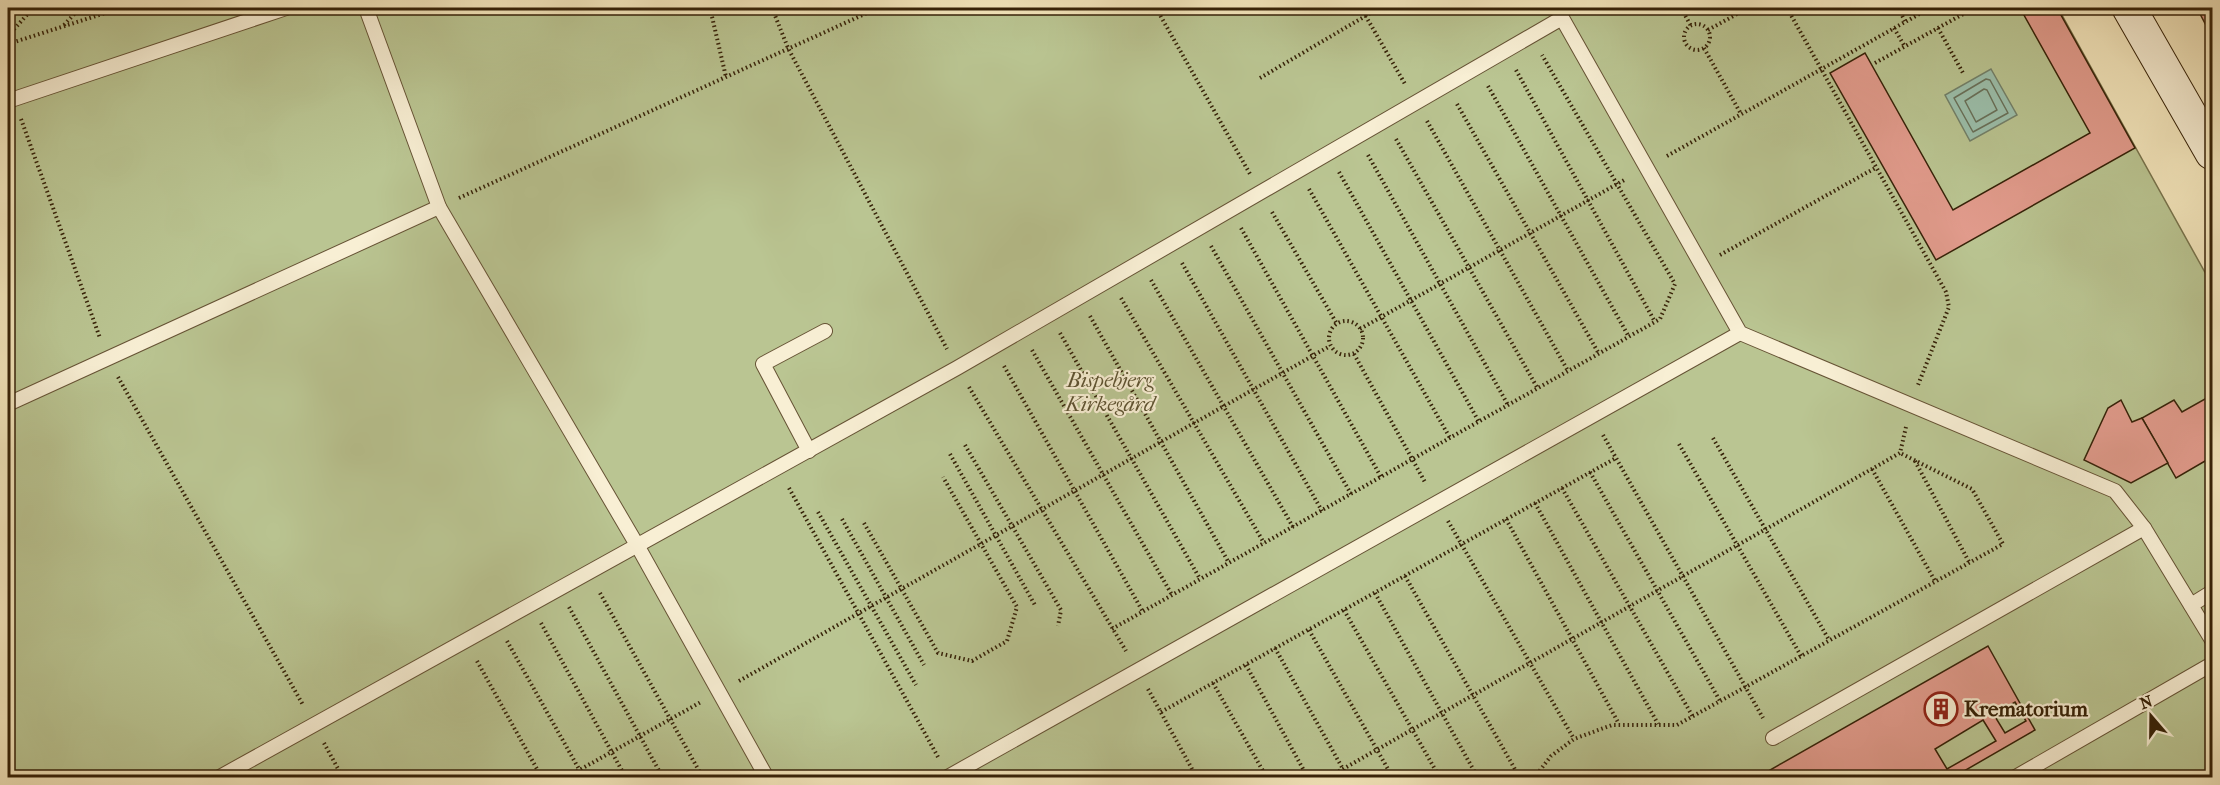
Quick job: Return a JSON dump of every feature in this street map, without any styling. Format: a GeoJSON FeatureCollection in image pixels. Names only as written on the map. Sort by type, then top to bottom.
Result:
{"type":"FeatureCollection","features":[{"type":"Feature","properties":{"kind":"street"},"geometry":{"type":"LineString","coordinates":[[2129,8],[2212,153]]}},
{"type":"Feature","properties":{"kind":"lane"},"geometry":{"type":"LineString","coordinates":[[11,100],[286,8]]}},
{"type":"Feature","properties":{"kind":"lane"},"geometry":{"type":"LineString","coordinates":[[366,8],[439,207],[637,545],[767,777]]}},
{"type":"Feature","properties":{"kind":"lane"},"geometry":{"type":"LineString","coordinates":[[218,777],[957,368],[1562,18],[1740,333],[2115,490],[2144,528],[2212,640]]}},
{"type":"Feature","properties":{"kind":"lane"},"geometry":{"type":"LineString","coordinates":[[8,404],[439,207]]}},
{"type":"Feature","properties":{"kind":"lane"},"geometry":{"type":"LineString","coordinates":[[809,451],[764,364],[825,331]]}},
{"type":"Feature","properties":{"kind":"lane"},"geometry":{"type":"LineString","coordinates":[[947,777],[1740,333]]}},
{"type":"Feature","properties":{"kind":"lane"},"geometry":{"type":"LineString","coordinates":[[1773,738],[2144,528]]}},
{"type":"Feature","properties":{"kind":"lane"},"geometry":{"type":"LineString","coordinates":[[2191,605],[2212,592]]}},
{"type":"Feature","properties":{"kind":"lane"},"geometry":{"type":"LineString","coordinates":[[2014,777],[2212,664]]}},
{"type":"Feature","properties":{"kind":"path"},"geometry":{"type":"LineString","coordinates":[[8,36],[33,8]]}},
{"type":"Feature","properties":{"kind":"path"},"geometry":{"type":"LineString","coordinates":[[64,26],[80,8]]}},
{"type":"Feature","properties":{"kind":"path"},"geometry":{"type":"LineString","coordinates":[[8,44],[121,8]]}},
{"type":"Feature","properties":{"kind":"path"},"geometry":{"type":"LineString","coordinates":[[710,8],[726,77]]}},
{"type":"Feature","properties":{"kind":"path"},"geometry":{"type":"LineString","coordinates":[[772,8],[788,48],[957,368],[1137,671],[1197,777]]}},
{"type":"Feature","properties":{"kind":"path"},"geometry":{"type":"LineString","coordinates":[[439,207],[878,8]]}},
{"type":"Feature","properties":{"kind":"path"},"geometry":{"type":"LineString","coordinates":[[1156,8],[1337,324]]}},
{"type":"Feature","properties":{"kind":"path"},"geometry":{"type":"LineString","coordinates":[[1361,8],[1568,371]]}},
{"type":"Feature","properties":{"kind":"path"},"geometry":{"type":"LineString","coordinates":[[1260,78],[1379,8]]}},
{"type":"Feature","properties":{"kind":"path"},"geometry":{"type":"LineString","coordinates":[[1680,8],[1691,26]]}},
{"type":"Feature","properties":{"kind":"path"},"geometry":{"type":"LineString","coordinates":[[1708,30],[1748,8]]}},
{"type":"Feature","properties":{"kind":"path"},"geometry":{"type":"LineString","coordinates":[[1327,777],[1900,453],[1910,405],[1949,308],[1946,292],[1787,8]]}},
{"type":"Feature","properties":{"kind":"path"},"geometry":{"type":"LineString","coordinates":[[1898,8],[1905,21]]}},
{"type":"Feature","properties":{"kind":"path"},"geometry":{"type":"LineString","coordinates":[[1360,329],[1930,8]]}},
{"type":"Feature","properties":{"kind":"path"},"geometry":{"type":"LineString","coordinates":[[1875,63],[1967,9],[1974,8]]}},
{"type":"Feature","properties":{"kind":"path"},"geometry":{"type":"LineString","coordinates":[[1697,24],[1708,30],[1709,44],[1704,48],[1696,50],[1684,39],[1685,32],[1691,26],[1697,24]]}},
{"type":"Feature","properties":{"kind":"path"},"geometry":{"type":"LineString","coordinates":[[1894,28],[1905,47]]}},
{"type":"Feature","properties":{"kind":"path"},"geometry":{"type":"LineString","coordinates":[[1938,28],[1963,73]]}},
{"type":"Feature","properties":{"kind":"path"},"geometry":{"type":"LineString","coordinates":[[1112,629],[1660,319],[1675,284],[1531,36]]}},
{"type":"Feature","properties":{"kind":"path"},"geometry":{"type":"LineString","coordinates":[[1704,48],[1741,114]]}},
{"type":"Feature","properties":{"kind":"path"},"geometry":{"type":"LineString","coordinates":[[1506,51],[1655,322]]}},
{"type":"Feature","properties":{"kind":"path"},"geometry":{"type":"LineString","coordinates":[[1477,68],[1629,337]]}},
{"type":"Feature","properties":{"kind":"path"},"geometry":{"type":"LineString","coordinates":[[1447,85],[1599,354]]}},
{"type":"Feature","properties":{"kind":"path"},"geometry":{"type":"LineString","coordinates":[[11,100],[107,358],[343,777]]}},
{"type":"Feature","properties":{"kind":"path"},"geometry":{"type":"LineString","coordinates":[[1386,120],[1538,389]]}},
{"type":"Feature","properties":{"kind":"path"},"geometry":{"type":"LineString","coordinates":[[1357,136],[1508,405]]}},
{"type":"Feature","properties":{"kind":"path"},"geometry":{"type":"LineString","coordinates":[[1328,153],[1479,422]]}},
{"type":"Feature","properties":{"kind":"path"},"geometry":{"type":"LineString","coordinates":[[1702,265],[1877,167]]}},
{"type":"Feature","properties":{"kind":"path"},"geometry":{"type":"LineString","coordinates":[[1299,170],[1450,438]]}},
{"type":"Feature","properties":{"kind":"path"},"geometry":{"type":"LineString","coordinates":[[1231,209],[1381,477]]}},
{"type":"Feature","properties":{"kind":"path"},"geometry":{"type":"LineString","coordinates":[[1200,227],[1351,494]]}},
{"type":"Feature","properties":{"kind":"path"},"geometry":{"type":"LineString","coordinates":[[1172,244],[1322,511]]}},
{"type":"Feature","properties":{"kind":"path"},"geometry":{"type":"LineString","coordinates":[[1140,261],[1293,527]]}},
{"type":"Feature","properties":{"kind":"path"},"geometry":{"type":"LineString","coordinates":[[1110,279],[1264,543]]}},
{"type":"Feature","properties":{"kind":"path"},"geometry":{"type":"LineString","coordinates":[[1079,297],[1230,563]]}},
{"type":"Feature","properties":{"kind":"path"},"geometry":{"type":"LineString","coordinates":[[1050,314],[1200,579]]}},
{"type":"Feature","properties":{"kind":"path"},"geometry":{"type":"LineString","coordinates":[[1330,346],[1332,329],[1337,324],[1351,322],[1360,329],[1363,342],[1354,354]]}},
{"type":"Feature","properties":{"kind":"path"},"geometry":{"type":"LineString","coordinates":[[1022,331],[1172,596]]}},
{"type":"Feature","properties":{"kind":"path"},"geometry":{"type":"LineString","coordinates":[[565,777],[1330,346]]}},
{"type":"Feature","properties":{"kind":"path"},"geometry":{"type":"LineString","coordinates":[[1330,346],[1340,354],[1354,354]]}},
{"type":"Feature","properties":{"kind":"path"},"geometry":{"type":"LineString","coordinates":[[993,347],[1143,612]]}},
{"type":"Feature","properties":{"kind":"path"},"geometry":{"type":"LineString","coordinates":[[1354,354],[1437,503],[1574,739]]}},
{"type":"Feature","properties":{"kind":"path"},"geometry":{"type":"LineString","coordinates":[[1592,416],[1773,738]]}},
{"type":"Feature","properties":{"kind":"path"},"geometry":{"type":"LineString","coordinates":[[1713,438],[1829,640]]}},
{"type":"Feature","properties":{"kind":"path"},"geometry":{"type":"LineString","coordinates":[[1679,444],[1801,656]]}},
{"type":"Feature","properties":{"kind":"path"},"geometry":{"type":"LineString","coordinates":[[965,445],[1061,610],[1058,627]]}},
{"type":"Feature","properties":{"kind":"path"},"geometry":{"type":"LineString","coordinates":[[1534,777],[1551,756],[1574,739],[1612,724],[1677,725],[2002,544],[1972,489],[1900,453]]}},
{"type":"Feature","properties":{"kind":"path"},"geometry":{"type":"LineString","coordinates":[[950,454],[1036,607]]}},
{"type":"Feature","properties":{"kind":"path"},"geometry":{"type":"LineString","coordinates":[[1161,712],[1616,458]]}},
{"type":"Feature","properties":{"kind":"path"},"geometry":{"type":"LineString","coordinates":[[1914,460],[1969,562]]}},
{"type":"Feature","properties":{"kind":"path"},"geometry":{"type":"LineString","coordinates":[[778,468],[947,777]]}},
{"type":"Feature","properties":{"kind":"path"},"geometry":{"type":"LineString","coordinates":[[1872,469],[1935,581]]}},
{"type":"Feature","properties":{"kind":"path"},"geometry":{"type":"LineString","coordinates":[[1590,472],[1720,701]]}},
{"type":"Feature","properties":{"kind":"path"},"geometry":{"type":"LineString","coordinates":[[864,523],[938,653],[972,661],[1007,641],[1017,607],[943,477]]}},
{"type":"Feature","properties":{"kind":"path"},"geometry":{"type":"LineString","coordinates":[[1562,488],[1693,717]]}},
{"type":"Feature","properties":{"kind":"path"},"geometry":{"type":"LineString","coordinates":[[1536,503],[1658,725]]}},
{"type":"Feature","properties":{"kind":"path"},"geometry":{"type":"LineString","coordinates":[[818,512],[916,685]]}},
{"type":"Feature","properties":{"kind":"path"},"geometry":{"type":"LineString","coordinates":[[842,519],[924,665]]}},
{"type":"Feature","properties":{"kind":"path"},"geometry":{"type":"LineString","coordinates":[[1506,519],[1619,724]]}},
{"type":"Feature","properties":{"kind":"path"},"geometry":{"type":"LineString","coordinates":[[588,572],[703,777]]}},
{"type":"Feature","properties":{"kind":"path"},"geometry":{"type":"LineString","coordinates":[[1405,576],[1520,777]]}},
{"type":"Feature","properties":{"kind":"path"},"geometry":{"type":"LineString","coordinates":[[558,588],[663,777]]}},
{"type":"Feature","properties":{"kind":"path"},"geometry":{"type":"LineString","coordinates":[[1375,593],[1478,777]]}},
{"type":"Feature","properties":{"kind":"path"},"geometry":{"type":"LineString","coordinates":[[530,604],[626,777]]}},
{"type":"Feature","properties":{"kind":"path"},"geometry":{"type":"LineString","coordinates":[[1344,609],[1440,777]]}},
{"type":"Feature","properties":{"kind":"path"},"geometry":{"type":"LineString","coordinates":[[496,622],[584,777]]}},
{"type":"Feature","properties":{"kind":"path"},"geometry":{"type":"LineString","coordinates":[[1308,630],[1393,777]]}},
{"type":"Feature","properties":{"kind":"path"},"geometry":{"type":"LineString","coordinates":[[465,640],[542,777]]}},
{"type":"Feature","properties":{"kind":"path"},"geometry":{"type":"LineString","coordinates":[[1275,648],[1348,777]]}},
{"type":"Feature","properties":{"kind":"path"},"geometry":{"type":"LineString","coordinates":[[1246,665],[1308,777]]}},
{"type":"Feature","properties":{"kind":"path"},"geometry":{"type":"LineString","coordinates":[[1213,683],[1267,777]]}},
{"type":"Feature","properties":{"kind":"green space","name":"Bispebjerg Kirkegård"},"geometry":{"type":"Polygon","coordinates":[[[8,8],[2058,8],[2212,285],[2212,777],[8,777],[8,8]]]}},
{"type":"Feature","properties":{"kind":"water"},"geometry":{"type":"Polygon","coordinates":[[[1991,69],[2017,115],[1970,141],[1945,95],[1991,69]]]}},
{"type":"Feature","properties":{"kind":"building"},"geometry":{"type":"Polygon","coordinates":[[[2020,8],[2057,8],[2135,148],[1936,260],[1830,73],[1865,53],[1953,210],[2090,133],[2020,8]]]}},
{"type":"Feature","properties":{"kind":"building"},"geometry":{"type":"Polygon","coordinates":[[[2197,8],[2212,8],[2212,37],[2197,8]]]}},
{"type":"Feature","properties":{"kind":"building"},"geometry":{"type":"Polygon","coordinates":[[[2212,395],[2212,457],[2176,478],[2142,418],[2174,400],[2182,412],[2212,395]]]}},
{"type":"Feature","properties":{"kind":"building"},"geometry":{"type":"Polygon","coordinates":[[[2121,400],[2132,422],[2142,418],[2168,463],[2131,483],[2084,460],[2108,408],[2121,400]]]}},
{"type":"Feature","properties":{"kind":"building","name":"Krematorium"},"geometry":{"type":"Polygon","coordinates":[[[1988,646],[2035,730],[1952,778],[1756,778],[1988,646]],[[2015,702],[1994,715],[2005,733],[2026,721],[2015,702]],[[1983,720],[1935,749],[1947,769],[1996,741],[1983,720]]]}},
{"type":"Feature","properties":{"kind":"place","name":"Krematorium"},"geometry":{"type":"Point","coordinates":[1941,709]}}]}
